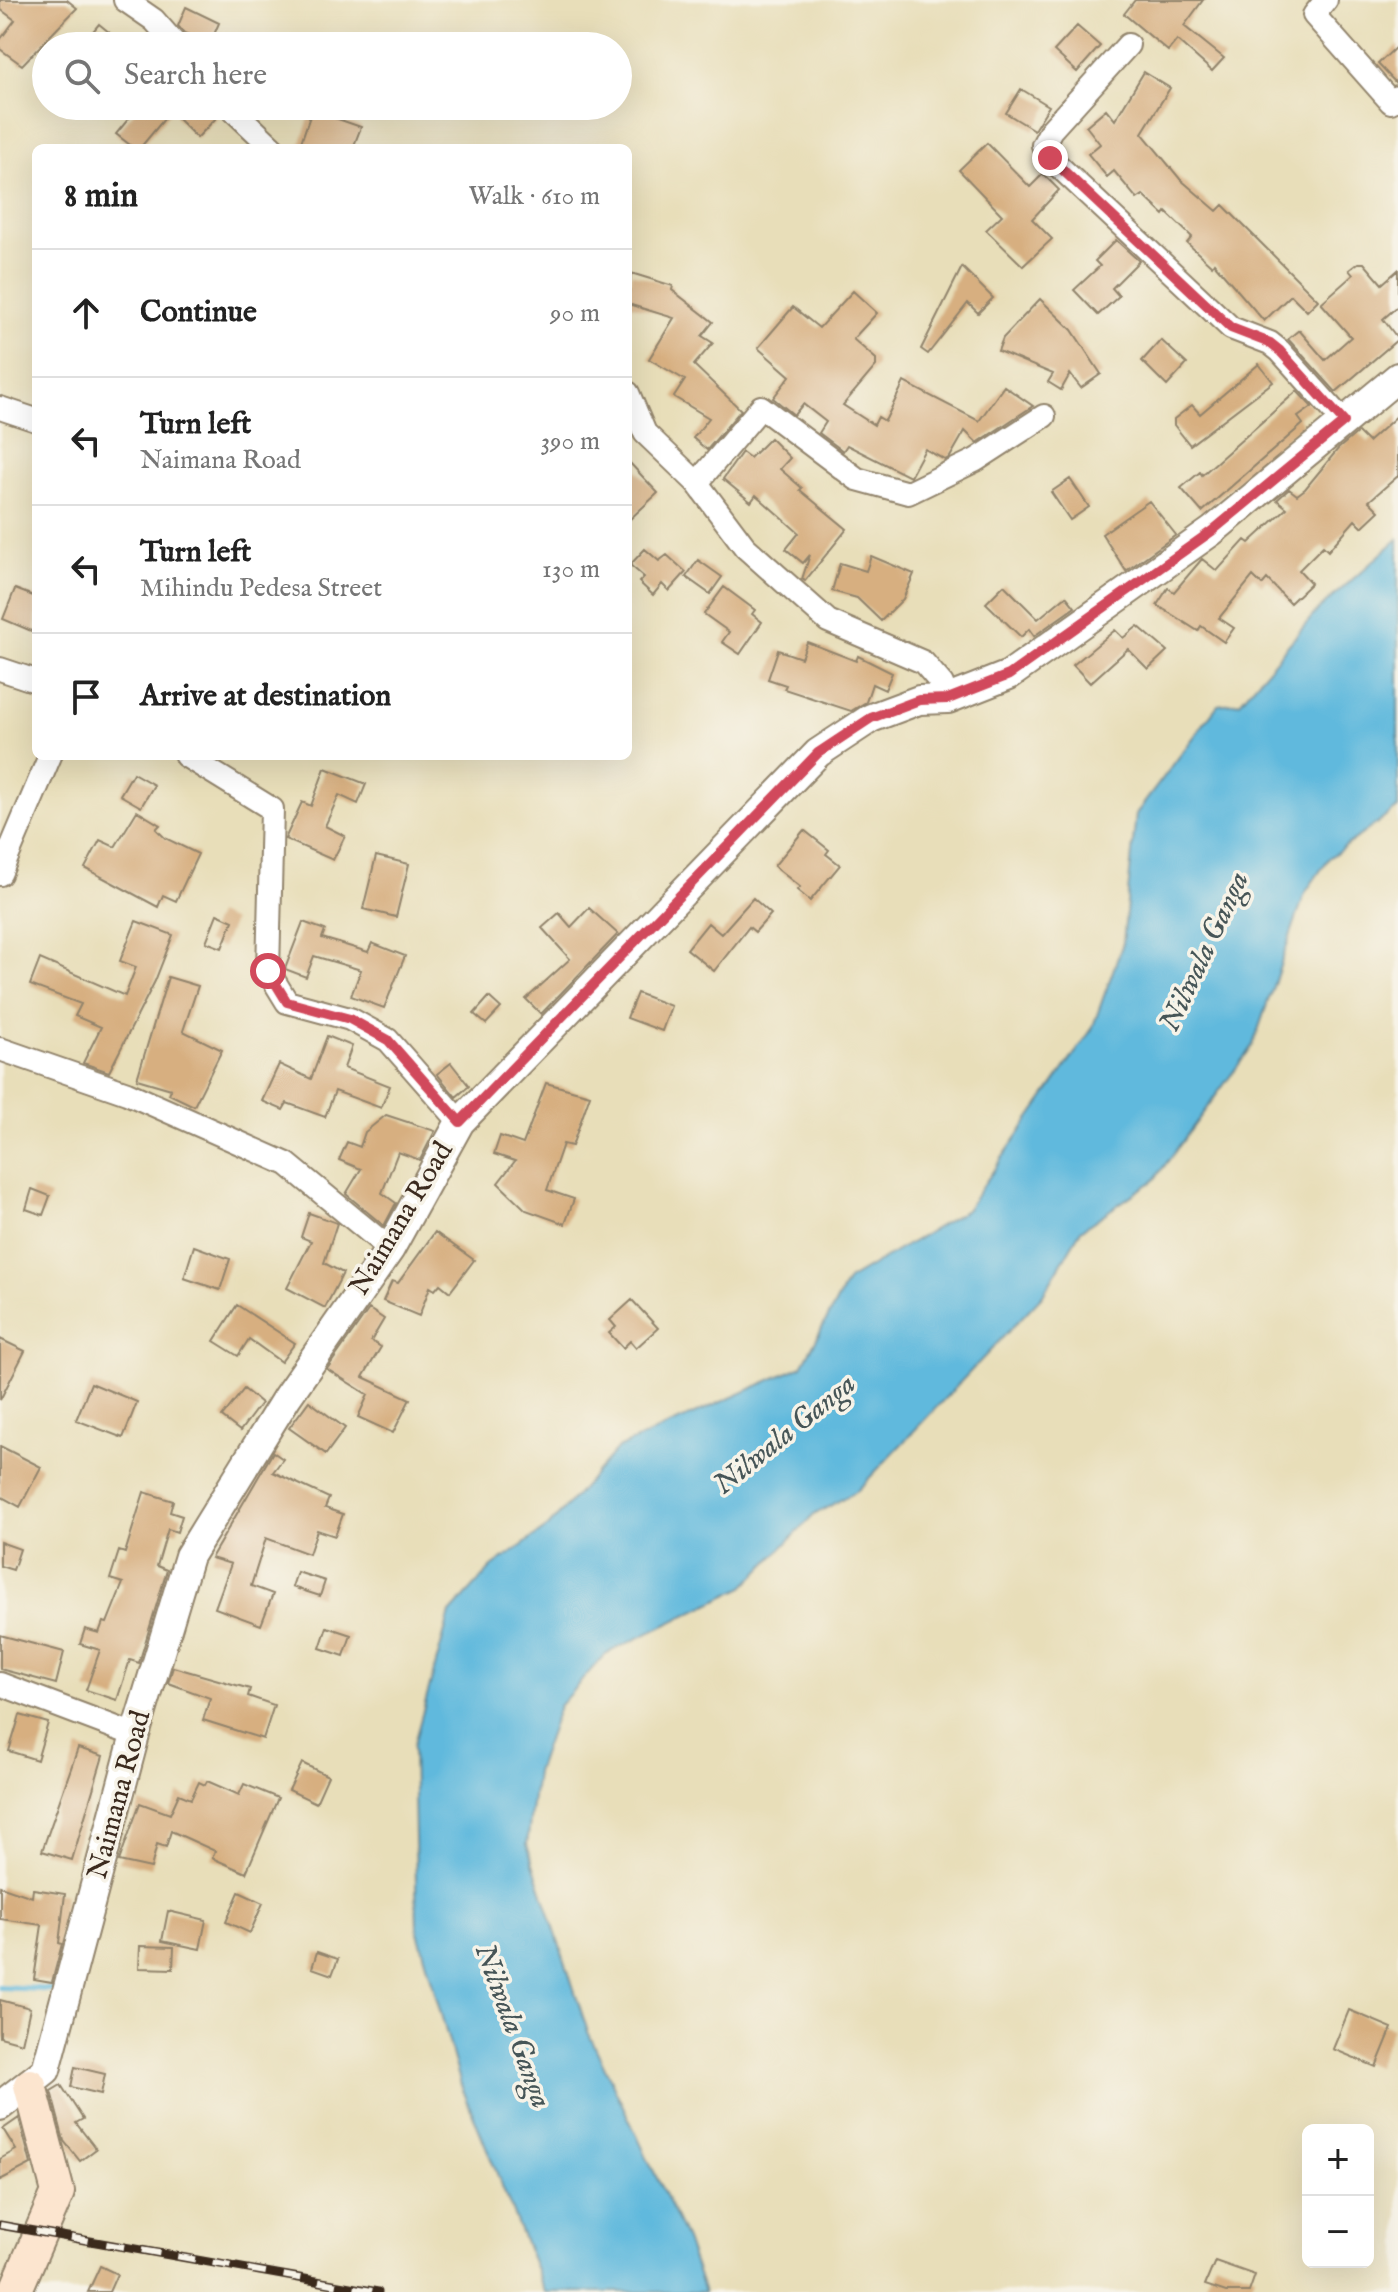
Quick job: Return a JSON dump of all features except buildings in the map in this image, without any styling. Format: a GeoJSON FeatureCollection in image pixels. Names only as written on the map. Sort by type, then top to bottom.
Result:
{"type":"FeatureCollection","features":[{"type":"Feature","properties":{"kind":"main road"},"geometry":{"type":"LineString","coordinates":[[15,2292],[58,2192],[30,2085]]}},
{"type":"Feature","properties":{"kind":"street"},"geometry":{"type":"LineString","coordinates":[[125,0],[154,20],[165,32]]}},
{"type":"Feature","properties":{"kind":"street"},"geometry":{"type":"LineString","coordinates":[[1326,0],[1314,15],[1391,102],[1398,97]]}},
{"type":"Feature","properties":{"kind":"street"},"geometry":{"type":"LineString","coordinates":[[1128,45],[1051,130],[1043,145],[1050,158],[1231,328],[1270,343],[1280,351],[1344,422]]}},
{"type":"Feature","properties":{"kind":"street"},"geometry":{"type":"LineString","coordinates":[[244,120],[269,144]]}},
{"type":"Feature","properties":{"kind":"street","name":"Naimana Road"},"geometry":{"type":"LineString","coordinates":[[0,2106],[46,2070],[135,1735],[189,1556],[287,1397],[390,1249],[460,1122],[818,753],[871,718],[919,700],[948,699],[1009,675],[1212,531],[1398,377]]}},
{"type":"Feature","properties":{"kind":"street"},"geometry":{"type":"LineString","coordinates":[[632,402],[645,433],[697,483],[745,547],[828,621],[923,662],[942,684],[948,699]]}},
{"type":"Feature","properties":{"kind":"street"},"geometry":{"type":"LineString","coordinates":[[697,483],[761,407],[857,479],[908,493],[976,460],[1044,416]]}},
{"type":"Feature","properties":{"kind":"street"},"geometry":{"type":"LineString","coordinates":[[0,408],[32,419]]}},
{"type":"Feature","properties":{"kind":"street"},"geometry":{"type":"LineString","coordinates":[[0,669],[32,680]]}},
{"type":"Feature","properties":{"kind":"street"},"geometry":{"type":"LineString","coordinates":[[0,874],[48,760]]}},
{"type":"Feature","properties":{"kind":"street"},"geometry":{"type":"LineString","coordinates":[[192,760],[272,809],[268,971],[287,1002],[350,1019],[388,1040],[460,1122]]}},
{"type":"Feature","properties":{"kind":"street"},"geometry":{"type":"LineString","coordinates":[[0,1049],[127,1093],[287,1164],[390,1249]]}},
{"type":"Feature","properties":{"kind":"street"},"geometry":{"type":"LineString","coordinates":[[0,1684],[135,1735]]}},
{"type":"Feature","properties":{"kind":"water","name":"Nilwala Ganga"},"geometry":{"type":"Polygon","coordinates":[[[1398,539],[1398,808],[1329,858],[1305,893],[1253,1045],[1154,1180],[1081,1230],[1042,1296],[858,1490],[814,1515],[744,1587],[605,1654],[559,1706],[536,1772],[527,1845],[588,2032],[686,2240],[704,2292],[545,2292],[461,2085],[417,1928],[413,1747],[450,1613],[492,1567],[548,1527],[618,1448],[802,1366],[848,1280],[966,1210],[1092,1029],[1123,943],[1136,814],[1218,705],[1240,702],[1317,611],[1398,539]]]}},
{"type":"Feature","properties":{"kind":"waterway"},"geometry":{"type":"LineString","coordinates":[[0,1987],[59,1990]]}},
{"type":"Feature","properties":{"kind":"railway"},"geometry":{"type":"LineString","coordinates":[[0,2225],[378,2292]]}},
{"type":"Feature","properties":{"kind":"route"},"geometry":{"type":"LineString","coordinates":[[268,971],[287,1002],[350,1019],[388,1040],[460,1122],[818,753],[871,718],[919,700],[948,699],[1009,675],[1212,531],[1344,422],[1280,351],[1270,343],[1231,328],[1050,158]]}}]}
